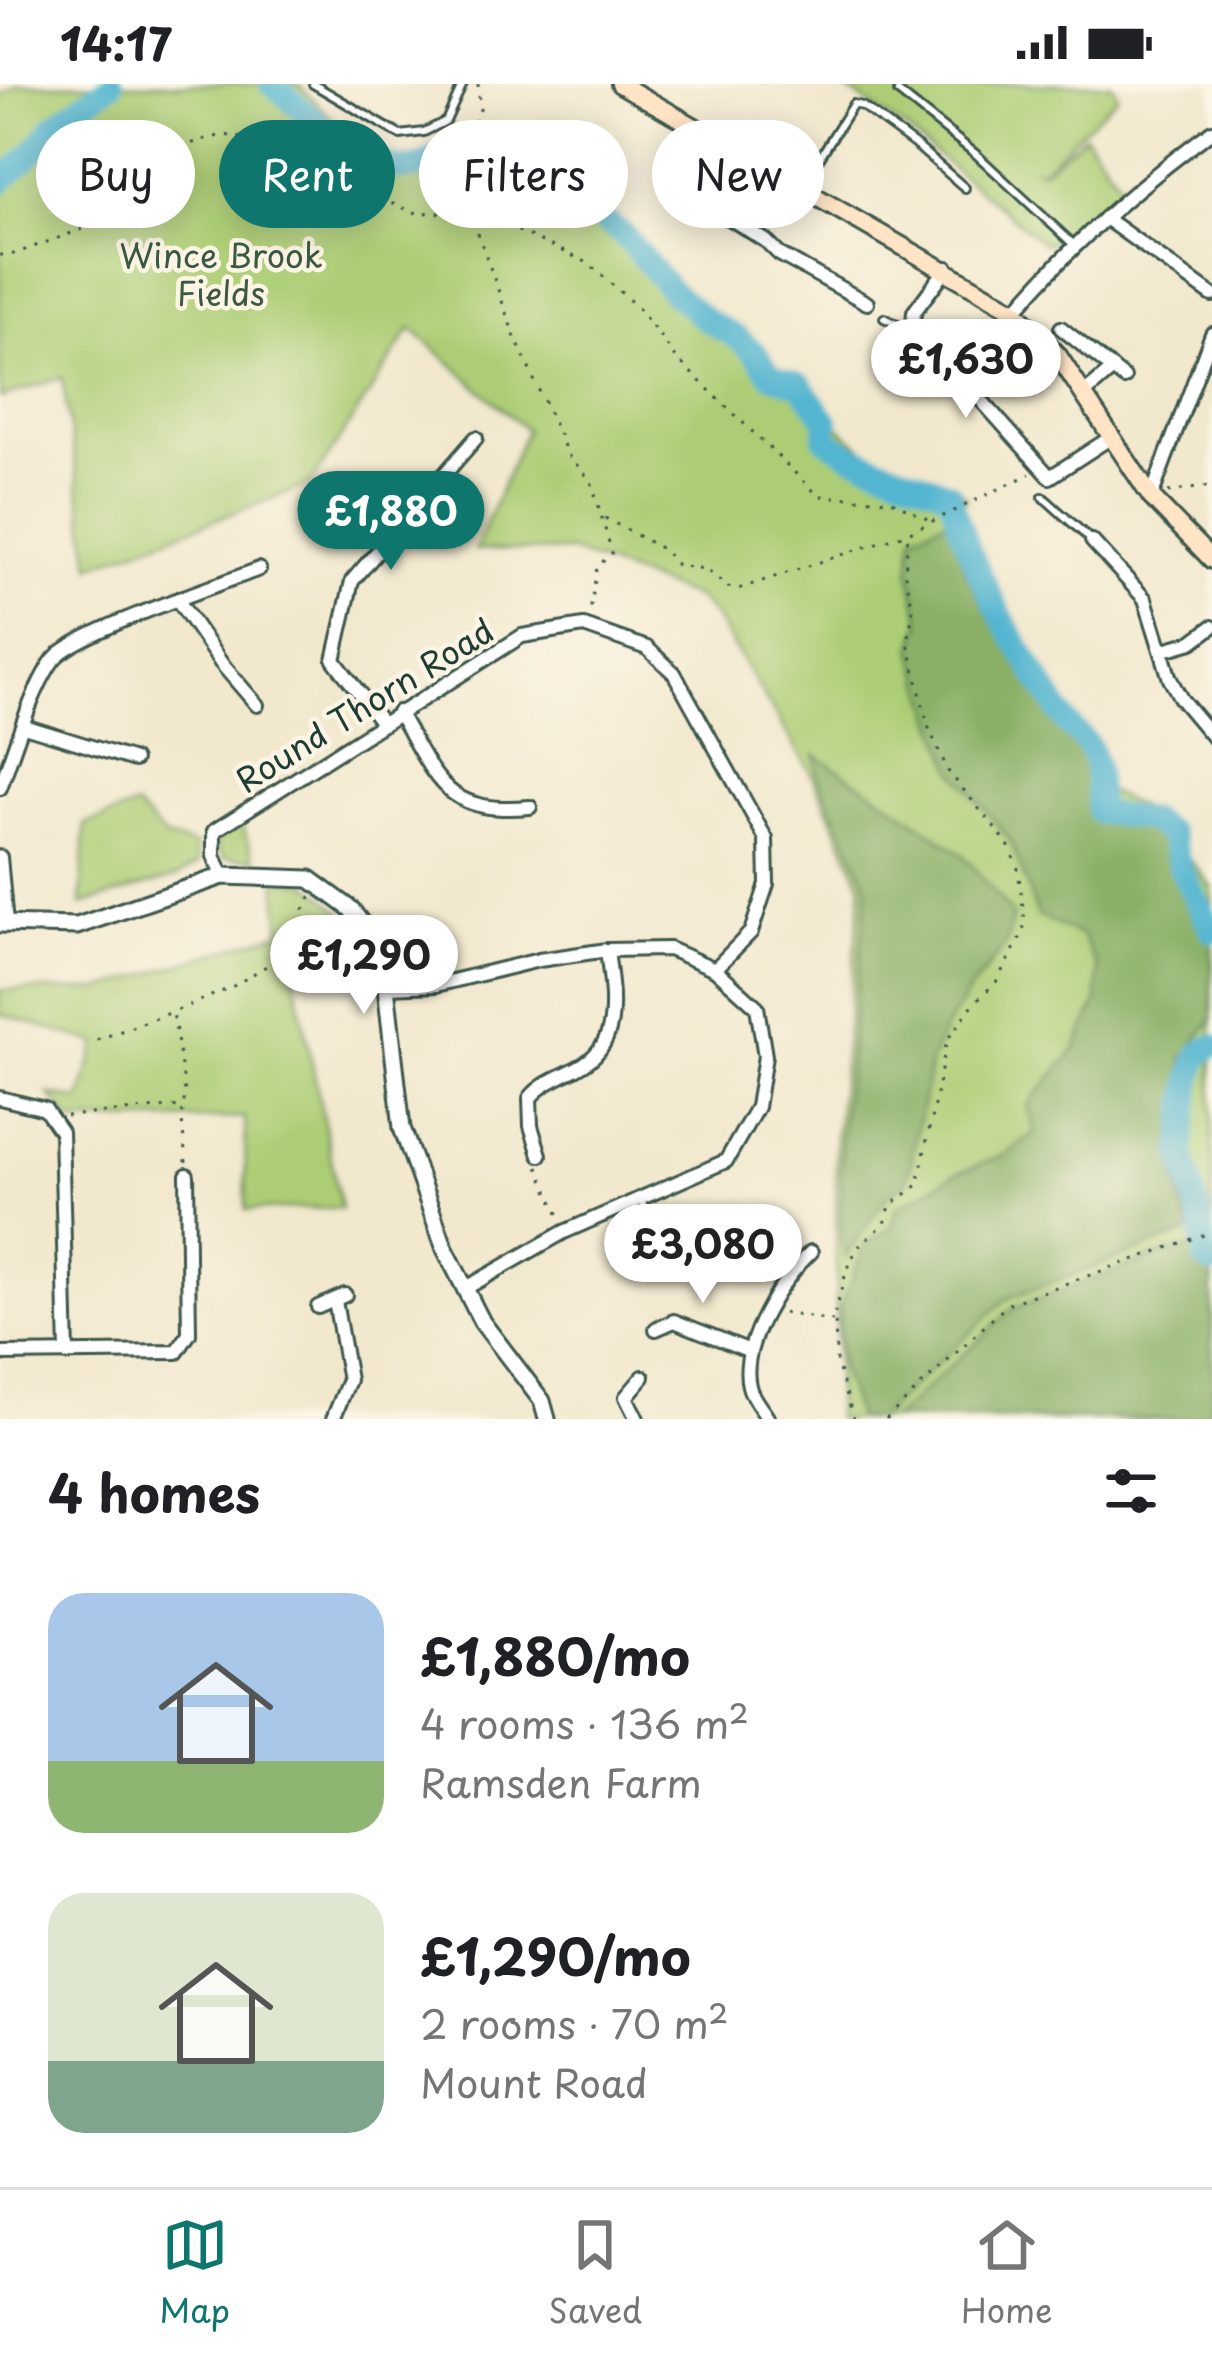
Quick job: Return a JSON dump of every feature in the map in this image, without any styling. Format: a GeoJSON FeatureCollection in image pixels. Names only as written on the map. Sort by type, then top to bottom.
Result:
{"type":"FeatureCollection","features":[{"type":"Feature","properties":{"kind":"main road"},"geometry":{"type":"LineString","coordinates":[[620,84],[685,120]]}},
{"type":"Feature","properties":{"kind":"main road"},"geometry":{"type":"LineString","coordinates":[[824,198],[1015,310],[1057,354],[1110,438],[1212,560]]}},
{"type":"Feature","properties":{"kind":"street"},"geometry":{"type":"LineString","coordinates":[[1015,310],[1052,266],[1212,131]]}},
{"type":"Feature","properties":{"kind":"street"},"geometry":{"type":"LineString","coordinates":[[1105,218],[1212,295]]}},
{"type":"Feature","properties":{"kind":"street"},"geometry":{"type":"LineString","coordinates":[[745,228],[846,297],[867,304]]}},
{"type":"Feature","properties":{"kind":"street"},"geometry":{"type":"LineString","coordinates":[[947,268],[914,312],[915,328],[1047,472],[1110,438]]}},
{"type":"Feature","properties":{"kind":"street"},"geometry":{"type":"LineString","coordinates":[[1061,328],[1119,374],[1085,393]]}},
{"type":"Feature","properties":{"kind":"street"},"geometry":{"type":"LineString","coordinates":[[1153,492],[1212,334]]}},
{"type":"Feature","properties":{"kind":"street"},"geometry":{"type":"LineString","coordinates":[[382,723],[334,660],[352,581],[476,438]]}},
{"type":"Feature","properties":{"kind":"street"},"geometry":{"type":"LineString","coordinates":[[1092,541],[1145,598],[1170,679],[1212,736]]}},
{"type":"Feature","properties":{"kind":"street"},"geometry":{"type":"LineString","coordinates":[[0,788],[55,658],[86,636],[259,569]]}},
{"type":"Feature","properties":{"kind":"street"},"geometry":{"type":"LineString","coordinates":[[179,602],[257,705]]}},
{"type":"Feature","properties":{"kind":"street","name":"Round Thorn Road"},"geometry":{"type":"LineString","coordinates":[[224,876],[214,856],[214,831],[521,636],[587,627],[647,648],[674,673],[766,839],[767,884],[751,932],[716,969]]}},
{"type":"Feature","properties":{"kind":"street"},"geometry":{"type":"LineString","coordinates":[[1164,650],[1192,642],[1212,627]]}},
{"type":"Feature","properties":{"kind":"street"},"geometry":{"type":"LineString","coordinates":[[398,712],[440,784],[468,806],[530,807]]}},
{"type":"Feature","properties":{"kind":"street"},"geometry":{"type":"LineString","coordinates":[[24,726],[134,760]]}},
{"type":"Feature","properties":{"kind":"street"},"geometry":{"type":"LineString","coordinates":[[0,856],[3,924],[77,926],[224,876],[310,879],[351,909],[382,952],[402,1128],[445,1249],[482,1322],[542,1401],[548,1419]]}},
{"type":"Feature","properties":{"kind":"street"},"geometry":{"type":"LineString","coordinates":[[387,987],[436,986],[539,959],[607,950],[669,949],[716,969],[757,1007],[765,1056],[757,1107],[726,1161],[566,1231],[466,1288]]}},
{"type":"Feature","properties":{"kind":"street"},"geometry":{"type":"LineString","coordinates":[[540,1154],[531,1126],[530,1098],[538,1088],[593,1059],[615,1014],[607,950]]}},
{"type":"Feature","properties":{"kind":"street"},"geometry":{"type":"LineString","coordinates":[[0,1098],[45,1109],[62,1132],[68,1354]]}},
{"type":"Feature","properties":{"kind":"street"},"geometry":{"type":"LineString","coordinates":[[0,1354],[177,1352],[189,1334],[186,1175]]}},
{"type":"Feature","properties":{"kind":"street"},"geometry":{"type":"LineString","coordinates":[[768,1419],[748,1388],[750,1351],[786,1275],[811,1252]]}},
{"type":"Feature","properties":{"kind":"street"},"geometry":{"type":"LineString","coordinates":[[318,1307],[340,1298],[349,1380],[333,1419]]}},
{"type":"Feature","properties":{"kind":"street"},"geometry":{"type":"LineString","coordinates":[[656,1329],[674,1321],[750,1351]]}},
{"type":"Feature","properties":{"kind":"street"},"geometry":{"type":"LineString","coordinates":[[637,1419],[626,1397],[644,1377]]}},
{"type":"Feature","properties":{"kind":"lane"},"geometry":{"type":"LineString","coordinates":[[313,84],[400,135],[424,132],[446,122],[463,84]]}},
{"type":"Feature","properties":{"kind":"lane"},"geometry":{"type":"LineString","coordinates":[[898,92],[965,145],[1076,246]]}},
{"type":"Feature","properties":{"kind":"lane"},"geometry":{"type":"LineString","coordinates":[[824,151],[853,104],[918,147],[965,188]]}},
{"type":"Feature","properties":{"kind":"lane"},"geometry":{"type":"LineString","coordinates":[[884,318],[915,328]]}},
{"type":"Feature","properties":{"kind":"lane"},"geometry":{"type":"LineString","coordinates":[[1043,497],[1092,541]]}},
{"type":"Feature","properties":{"kind":"lane"},"geometry":{"type":"LineString","coordinates":[[641,1201],[660,1240]]}},
{"type":"Feature","properties":{"kind":"path"},"geometry":{"type":"LineString","coordinates":[[476,120],[478,84]]}},
{"type":"Feature","properties":{"kind":"path"},"geometry":{"type":"LineString","coordinates":[[0,255],[80,230],[108,214],[154,164],[211,137],[235,135],[353,195],[419,213]]}},
{"type":"Feature","properties":{"kind":"path"},"geometry":{"type":"LineString","coordinates":[[476,228],[514,335],[568,455],[591,481],[602,517],[612,553],[597,567],[587,627]]}},
{"type":"Feature","properties":{"kind":"path"},"geometry":{"type":"LineString","coordinates":[[512,228],[588,263],[638,308],[677,359],[819,496],[890,500],[931,521]]}},
{"type":"Feature","properties":{"kind":"path"},"geometry":{"type":"LineString","coordinates":[[602,517],[664,550],[677,565],[705,569],[738,589],[908,533],[964,504],[1047,472]]}},
{"type":"Feature","properties":{"kind":"path"},"geometry":{"type":"LineString","coordinates":[[1153,492],[1212,486]]}},
{"type":"Feature","properties":{"kind":"path"},"geometry":{"type":"LineString","coordinates":[[854,1419],[836,1360],[835,1322],[849,1263],[861,1243],[885,1224],[890,1206],[918,1185],[947,1040],[974,1002],[996,982],[1025,922],[1018,869],[1008,844],[948,771],[928,726],[908,643],[913,609],[905,575],[908,533]]}},
{"type":"Feature","properties":{"kind":"path"},"geometry":{"type":"LineString","coordinates":[[97,1040],[230,988],[276,959],[318,885]]}},
{"type":"Feature","properties":{"kind":"path"},"geometry":{"type":"LineString","coordinates":[[176,1011],[186,1175]]}},
{"type":"Feature","properties":{"kind":"path"},"geometry":{"type":"LineString","coordinates":[[51,1118],[184,1106]]}},
{"type":"Feature","properties":{"kind":"path"},"geometry":{"type":"LineString","coordinates":[[540,1154],[538,1167],[566,1231]]}},
{"type":"Feature","properties":{"kind":"path"},"geometry":{"type":"LineString","coordinates":[[886,1419],[1008,1304],[1211,1233]]}},
{"type":"Feature","properties":{"kind":"path"},"geometry":{"type":"LineString","coordinates":[[769,1311],[835,1322]]}},
{"type":"Feature","properties":{"kind":"green space","name":"Wince Brook Fields"},"geometry":{"type":"Polygon","coordinates":[[[18,84],[298,84],[334,120],[219,120],[219,228],[395,228],[395,162],[419,156],[419,228],[619,228],[705,313],[759,353],[773,372],[805,382],[832,421],[867,452],[953,486],[966,497],[961,509],[989,581],[1049,689],[1097,746],[1101,788],[1169,821],[1184,852],[1212,888],[1212,1419],[836,1419],[836,1135],[862,886],[812,774],[715,617],[697,598],[570,551],[475,550],[526,430],[411,328],[311,484],[91,566],[62,377],[0,398],[0,96],[18,84]]]}},
{"type":"Feature","properties":{"kind":"green space"},"geometry":{"type":"Polygon","coordinates":[[[839,84],[1112,84],[1118,96],[1042,169],[1033,168],[1042,171],[1085,135],[1124,189],[1060,242],[1044,244],[903,127],[839,84]]]}},
{"type":"Feature","properties":{"kind":"green space"},"geometry":{"type":"Polygon","coordinates":[[[951,518],[964,566],[992,620],[1053,716],[1084,751],[1096,815],[1147,826],[1161,837],[1212,943],[1212,1019],[1184,1058],[1172,1156],[1189,1232],[1006,1299],[878,1419],[858,1419],[840,1368],[839,1312],[865,1244],[890,1229],[898,1207],[957,1173],[1005,1155],[1035,1132],[1028,1105],[1075,1050],[1097,1001],[1098,969],[1082,936],[1038,916],[1011,842],[953,769],[913,650],[921,622],[910,574],[913,535],[951,518]]]}},
{"type":"Feature","properties":{"kind":"green space"},"geometry":{"type":"Polygon","coordinates":[[[815,755],[963,855],[1013,915],[1006,945],[969,991],[931,1060],[907,1182],[886,1197],[846,1256],[841,1239],[841,1134],[868,886],[818,777],[815,755]]]}},
{"type":"Feature","properties":{"kind":"green space"},"geometry":{"type":"Polygon","coordinates":[[[136,807],[166,838],[195,845],[198,864],[178,876],[81,905],[85,824],[136,807]]]}},
{"type":"Feature","properties":{"kind":"green space"},"geometry":{"type":"Polygon","coordinates":[[[240,820],[255,859],[224,858],[217,848],[220,835],[240,820]]]}},
{"type":"Feature","properties":{"kind":"green space"},"geometry":{"type":"Polygon","coordinates":[[[276,881],[307,883],[342,911],[288,943],[341,1208],[246,1210],[245,1118],[73,1122],[49,1094],[80,1100],[97,1043],[0,1014],[0,990],[100,990],[281,932],[276,881]]]}},
{"type":"Feature","properties":{"kind":"green space"},"geometry":{"type":"Polygon","coordinates":[[[1192,1248],[1199,1267],[1212,1272],[1212,1419],[893,1419],[1012,1309],[1158,1255],[1192,1248]]]}},
{"type":"Feature","properties":{"kind":"waterway"},"geometry":{"type":"LineString","coordinates":[[0,183],[54,125],[111,84]]}},
{"type":"Feature","properties":{"kind":"waterway"},"geometry":{"type":"LineString","coordinates":[[271,84],[359,154],[379,163],[417,167],[452,148],[477,146],[489,171],[509,188],[534,200],[595,215],[624,235],[670,290],[757,355],[771,375],[801,385],[827,421],[825,438],[852,456],[949,493],[998,611],[1064,719],[1092,754],[1098,812],[1149,820],[1170,834],[1181,869],[1212,931]]}},
{"type":"Feature","properties":{"kind":"waterway"},"geometry":{"type":"LineString","coordinates":[[1212,1046],[1199,1054],[1191,1080],[1182,1152],[1201,1221],[1205,1260],[1212,1263]]}}]}
